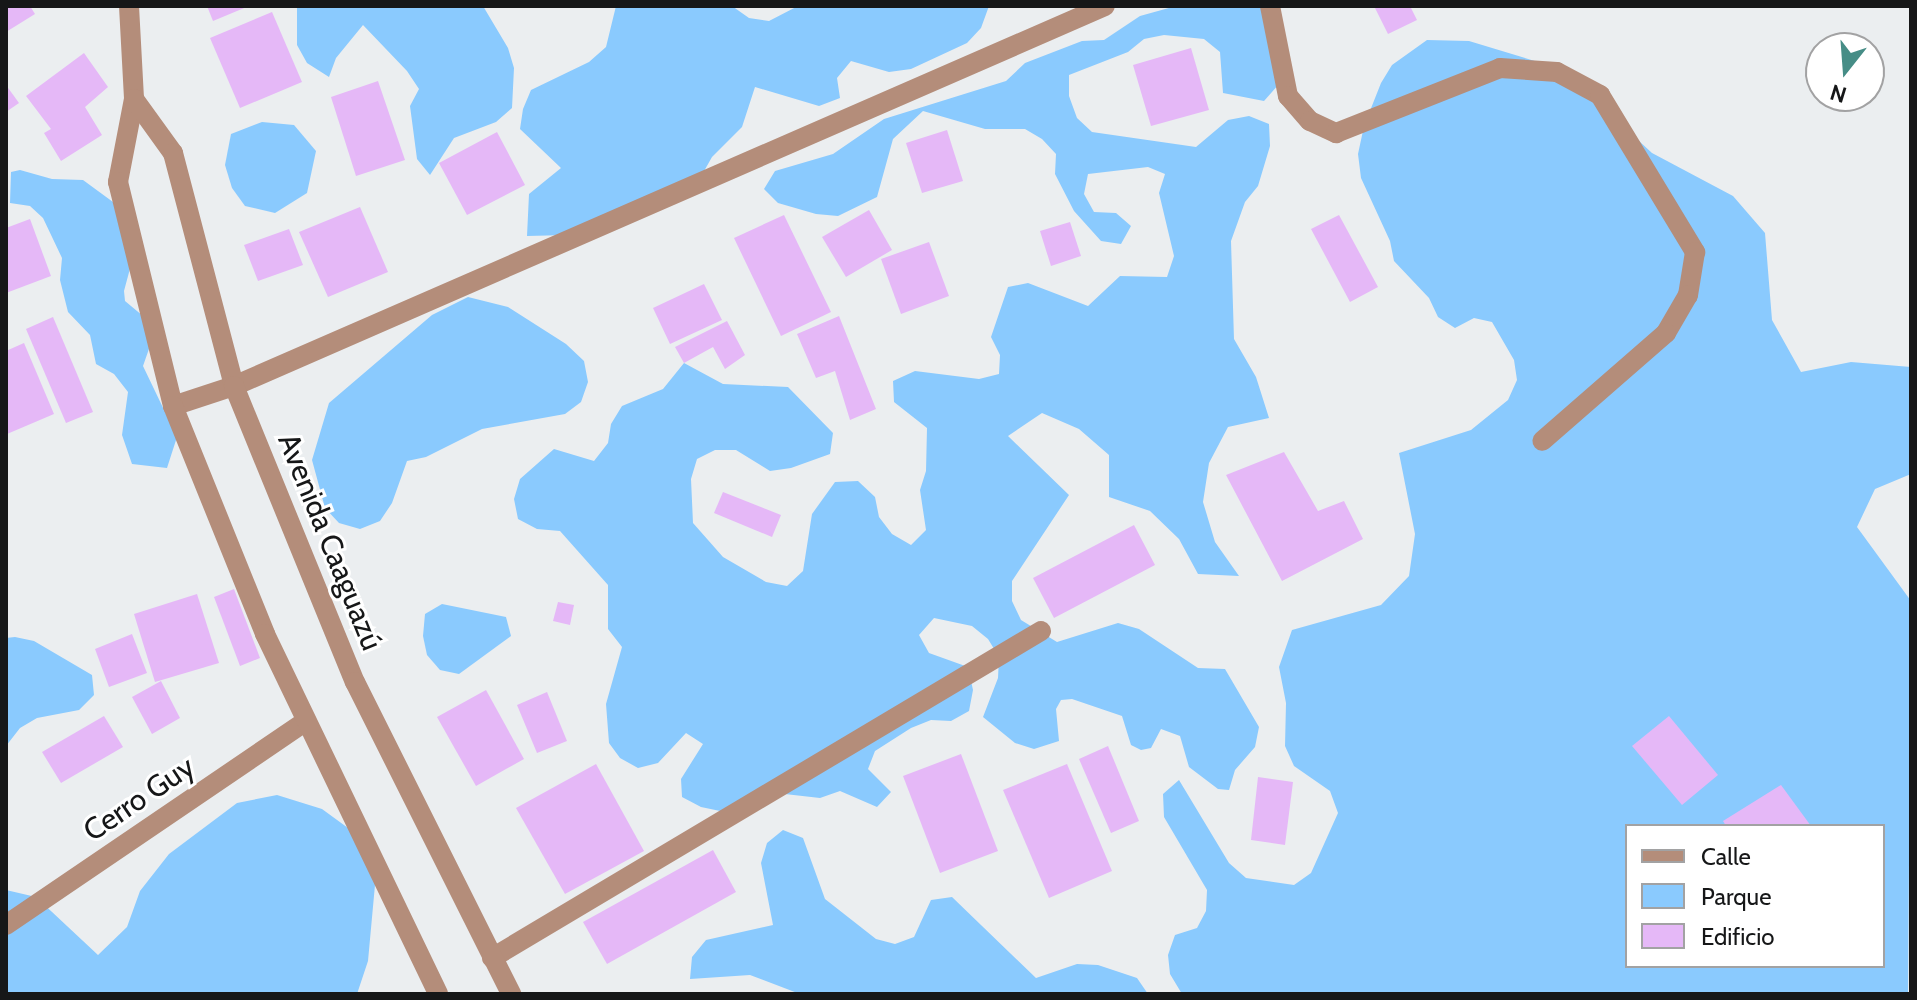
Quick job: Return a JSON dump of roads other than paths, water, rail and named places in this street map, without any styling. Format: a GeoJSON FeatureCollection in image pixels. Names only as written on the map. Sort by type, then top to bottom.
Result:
{"type":"FeatureCollection","features":[{"type":"Feature","properties":{"kind":"street"},"geometry":{"type":"LineString","coordinates":[[129,6],[134,99],[118,182],[173,406],[305,722],[438,994]]}},
{"type":"Feature","properties":{"kind":"street"},"geometry":{"type":"LineString","coordinates":[[173,406],[234,386],[1105,6]]}},
{"type":"Feature","properties":{"kind":"street"},"geometry":{"type":"LineString","coordinates":[[1270,6],[1288,96],[1310,121],[1336,133],[1500,68],[1557,72],[1600,95],[1695,252],[1688,295],[1666,333],[1542,441]]}},
{"type":"Feature","properties":{"kind":"street","name":"Avenida Caaguazú"},"geometry":{"type":"LineString","coordinates":[[134,99],[173,153],[234,386],[355,682],[511,994]]}},
{"type":"Feature","properties":{"kind":"street"},"geometry":{"type":"LineString","coordinates":[[492,958],[1041,631]]}},
{"type":"Feature","properties":{"kind":"street","name":"Cerro Guy"},"geometry":{"type":"LineString","coordinates":[[6,925],[305,722]]}}]}
